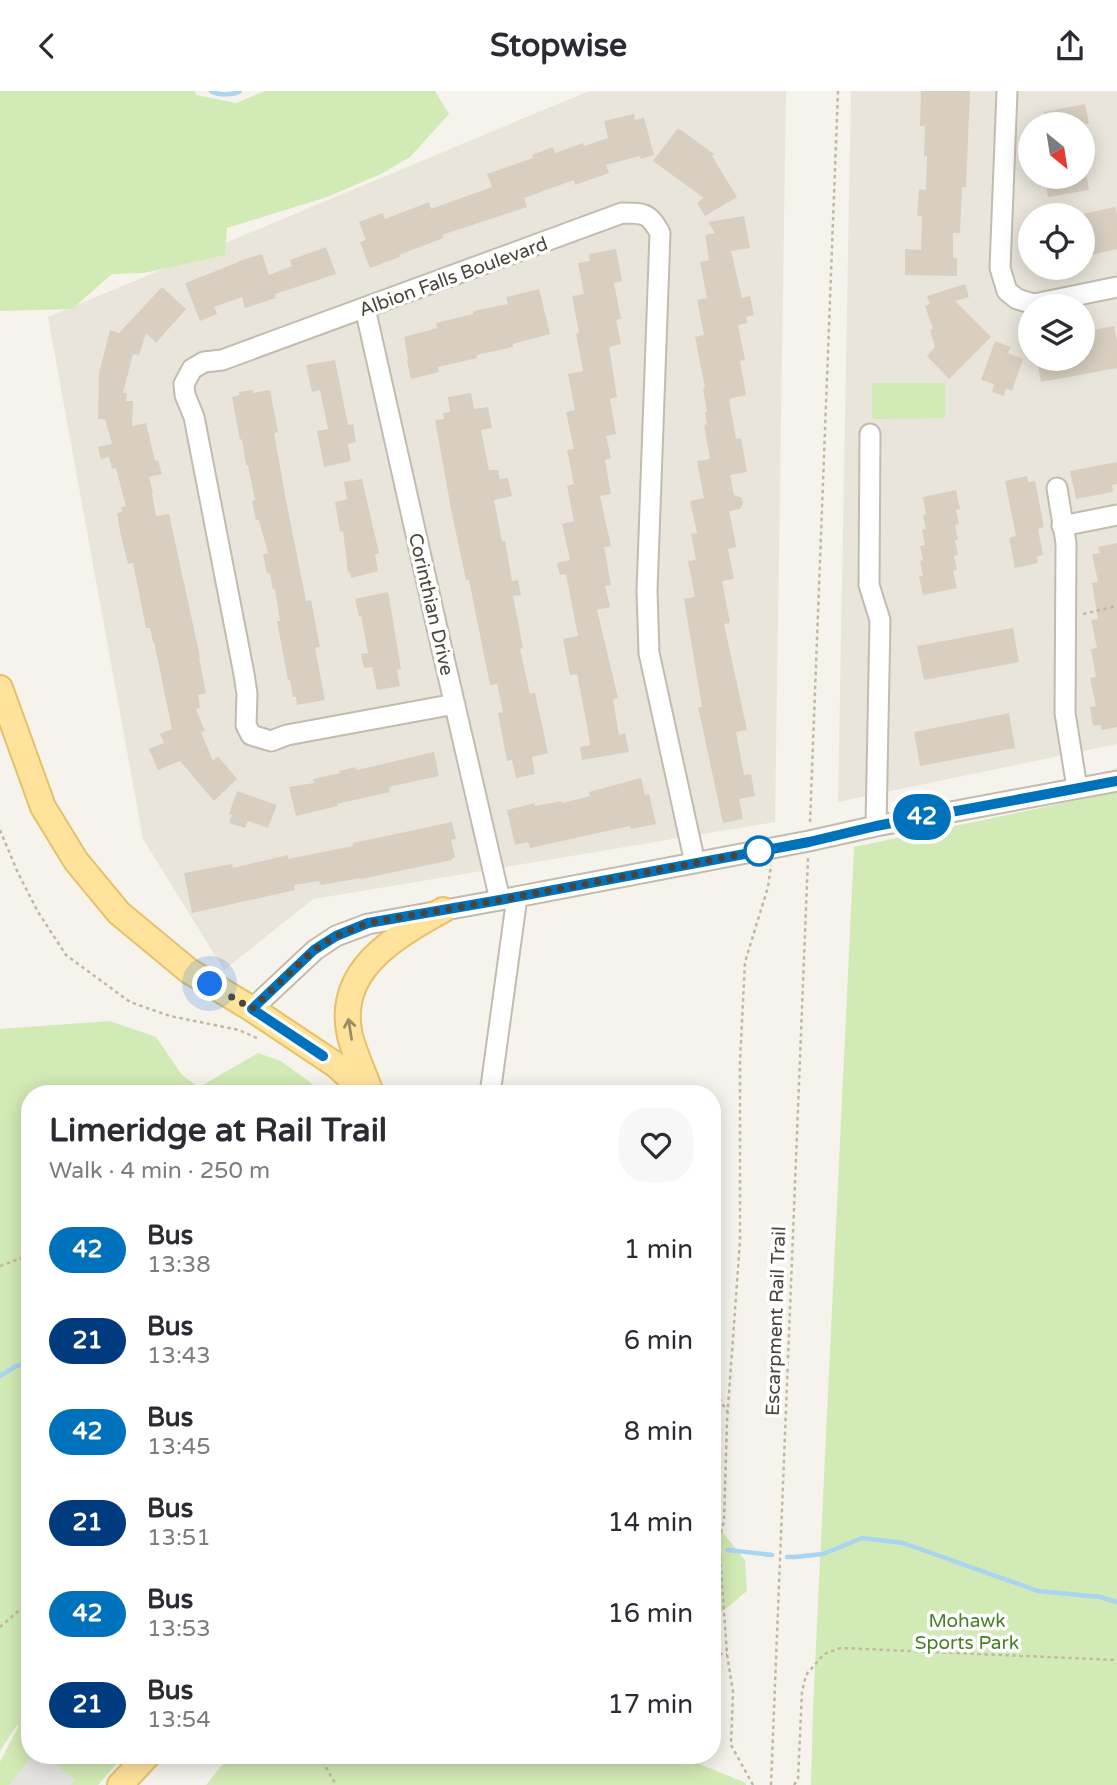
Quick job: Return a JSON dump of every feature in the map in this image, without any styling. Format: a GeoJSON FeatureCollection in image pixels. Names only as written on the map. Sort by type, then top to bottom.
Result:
{"type":"FeatureCollection","features":[{"type":"Feature","properties":{"kind":"main road"},"geometry":{"type":"LineString","coordinates":[[0,688],[43,807],[76,861],[119,913],[189,971],[336,1065],[359,1085]]}},
{"type":"Feature","properties":{"kind":"main road"},"geometry":{"type":"LineString","coordinates":[[366,1085],[350,1035],[348,1008],[355,982],[387,945],[408,929],[443,910]]}},
{"type":"Feature","properties":{"kind":"main road"},"geometry":{"type":"LineString","coordinates":[[120,1785],[140,1764]]}},
{"type":"Feature","properties":{"kind":"street"},"geometry":{"type":"LineString","coordinates":[[1007,91],[1000,268],[1007,291],[1017,299],[1034,304],[1117,287]]}},
{"type":"Feature","properties":{"kind":"street","name":"Albion Falls Boulevard"},"geometry":{"type":"LineString","coordinates":[[455,703],[287,735],[271,741],[251,736],[246,725],[247,694],[244,674],[194,417],[185,395],[184,384],[192,369],[205,362],[222,360],[622,213],[638,213],[652,219],[660,233],[647,591],[649,653],[695,863]]}},
{"type":"Feature","properties":{"kind":"street","name":"Corinthian Drive"},"geometry":{"type":"LineString","coordinates":[[365,307],[440,641],[508,899]]}},
{"type":"Feature","properties":{"kind":"street"},"geometry":{"type":"LineString","coordinates":[[870,434],[869,585],[880,619],[876,826]]}},
{"type":"Feature","properties":{"kind":"street"},"geometry":{"type":"LineString","coordinates":[[1057,488],[1066,543],[1065,713],[1077,788]]}},
{"type":"Feature","properties":{"kind":"street"},"geometry":{"type":"LineString","coordinates":[[1062,526],[1117,515]]}},
{"type":"Feature","properties":{"kind":"street"},"geometry":{"type":"LineString","coordinates":[[252,1009],[314,950],[336,936],[368,923],[809,842],[876,826],[1117,781]]}},
{"type":"Feature","properties":{"kind":"street"},"geometry":{"type":"LineString","coordinates":[[491,1085],[508,899]]}},
{"type":"Feature","properties":{"kind":"path"},"geometry":{"type":"LineString","coordinates":[[810,829],[838,91]]}},
{"type":"Feature","properties":{"kind":"path"},"geometry":{"type":"LineString","coordinates":[[1066,618],[1117,606]]}},
{"type":"Feature","properties":{"kind":"path"},"geometry":{"type":"LineString","coordinates":[[0,830],[38,912],[65,955],[130,1002],[170,1016],[239,1030],[260,1040]]}},
{"type":"Feature","properties":{"kind":"path","name":"Escarpment Rail Trail"},"geometry":{"type":"LineString","coordinates":[[771,1785],[808,857]]}},
{"type":"Feature","properties":{"kind":"path"},"geometry":{"type":"LineString","coordinates":[[721,1532],[724,1521],[728,1413],[740,1241],[740,1061],[745,962],[768,887],[772,862]]}},
{"type":"Feature","properties":{"kind":"path"},"geometry":{"type":"LineString","coordinates":[[0,1266],[21,1258]]}},
{"type":"Feature","properties":{"kind":"path"},"geometry":{"type":"LineString","coordinates":[[721,1401],[728,1413]]}},
{"type":"Feature","properties":{"kind":"path"},"geometry":{"type":"LineString","coordinates":[[721,1568],[727,1654],[733,1692],[731,1745],[752,1785]]}},
{"type":"Feature","properties":{"kind":"path"},"geometry":{"type":"LineString","coordinates":[[0,1627],[21,1609]]}},
{"type":"Feature","properties":{"kind":"path"},"geometry":{"type":"LineString","coordinates":[[794,1785],[798,1779],[802,1692],[806,1675],[824,1654],[841,1648],[1117,1660]]}},
{"type":"Feature","properties":{"kind":"path"},"geometry":{"type":"LineString","coordinates":[[721,1654],[727,1654]]}},
{"type":"Feature","properties":{"kind":"path"},"geometry":{"type":"LineString","coordinates":[[324,1764],[336,1785]]}},
{"type":"Feature","properties":{"kind":"shaded area"},"geometry":{"type":"Polygon","coordinates":[[[589,91],[786,91],[775,822],[313,899],[224,970],[143,839],[48,317],[589,91]]]}},
{"type":"Feature","properties":{"kind":"shaded area"},"geometry":{"type":"Polygon","coordinates":[[[851,91],[1117,91],[1117,744],[838,802],[851,91]]]}},
{"type":"Feature","properties":{"kind":"shaded area"},"geometry":{"type":"Polygon","coordinates":[[[26,1764],[56,1764],[75,1780],[71,1785],[9,1785],[26,1764]]]}},
{"type":"Feature","properties":{"kind":"green space"},"geometry":{"type":"Polygon","coordinates":[[[0,91],[195,91],[196,95],[236,103],[265,91],[435,91],[449,114],[410,157],[381,174],[327,197],[227,228],[225,255],[144,273],[112,274],[72,309],[0,311],[0,91]]]}},
{"type":"Feature","properties":{"kind":"green space"},"geometry":{"type":"Polygon","coordinates":[[[872,383],[945,383],[945,418],[872,419],[872,383]]]}},
{"type":"Feature","properties":{"kind":"green space","name":"Mohawk Sports Park"},"geometry":{"type":"Polygon","coordinates":[[[1117,792],[1117,1785],[811,1785],[854,847],[1117,792]]]}},
{"type":"Feature","properties":{"kind":"green space"},"geometry":{"type":"Polygon","coordinates":[[[110,1021],[156,1037],[182,1075],[196,1085],[21,1085],[21,1764],[116,1764],[98,1785],[0,1785],[0,1762],[19,1725],[0,1751],[0,1029],[110,1021]]]}},
{"type":"Feature","properties":{"kind":"green space"},"geometry":{"type":"Polygon","coordinates":[[[258,1053],[281,1061],[314,1085],[202,1085],[258,1053]]]}},
{"type":"Feature","properties":{"kind":"green space"},"geometry":{"type":"Polygon","coordinates":[[[721,1530],[745,1560],[747,1591],[721,1613],[721,1530]]]}},
{"type":"Feature","properties":{"kind":"green space"},"geometry":{"type":"Polygon","coordinates":[[[223,1764],[700,1764],[746,1783],[746,1785],[206,1785],[223,1764]]]}},
{"type":"Feature","properties":{"kind":"building"},"geometry":{"type":"Polygon","coordinates":[[[921,91],[970,91],[966,187],[962,187],[960,233],[953,233],[953,258],[957,258],[957,276],[905,275],[905,249],[921,250],[922,216],[917,216],[919,189],[926,190],[927,156],[924,156],[925,126],[920,126],[921,91]]]}},
{"type":"Feature","properties":{"kind":"building"},"geometry":{"type":"Polygon","coordinates":[[[1085,104],[1087,112],[1044,112],[1085,104]]]}},
{"type":"Feature","properties":{"kind":"building"},"geometry":{"type":"Polygon","coordinates":[[[634,114],[635,120],[644,118],[654,155],[606,165],[609,173],[575,185],[574,180],[524,198],[527,207],[442,235],[443,238],[370,268],[360,242],[366,240],[359,222],[383,213],[385,219],[429,202],[431,209],[492,187],[487,174],[533,158],[532,155],[553,147],[555,153],[608,138],[604,121],[634,114]]]}},
{"type":"Feature","properties":{"kind":"building"},"geometry":{"type":"Polygon","coordinates":[[[678,128],[714,154],[712,156],[737,197],[705,216],[697,203],[704,198],[653,161],[678,128]]]}},
{"type":"Feature","properties":{"kind":"building"},"geometry":{"type":"Polygon","coordinates":[[[1047,189],[1089,189],[1089,190],[1048,197],[1047,189]]]}},
{"type":"Feature","properties":{"kind":"building"},"geometry":{"type":"Polygon","coordinates":[[[1115,207],[1117,249],[1095,254],[1095,211],[1115,207]]]}},
{"type":"Feature","properties":{"kind":"building"},"geometry":{"type":"Polygon","coordinates":[[[744,216],[750,248],[731,251],[742,298],[750,296],[754,315],[746,317],[747,323],[738,325],[745,360],[740,361],[746,395],[729,399],[736,439],[741,438],[747,472],[730,475],[734,495],[742,498],[743,504],[740,509],[729,511],[736,545],[728,549],[734,579],[722,581],[730,623],[724,624],[747,730],[736,732],[744,775],[751,774],[755,796],[739,799],[743,819],[723,823],[698,707],[702,707],[684,599],[695,597],[688,561],[696,560],[691,534],[697,533],[690,501],[704,498],[697,461],[710,459],[704,425],[707,424],[705,388],[695,337],[704,335],[697,300],[707,298],[700,262],[709,260],[705,235],[715,233],[708,222],[744,216]]]}},
{"type":"Feature","properties":{"kind":"building"},"geometry":{"type":"Polygon","coordinates":[[[326,247],[336,274],[275,294],[276,298],[245,308],[242,297],[214,307],[217,314],[200,321],[185,283],[262,254],[269,275],[292,266],[290,260],[326,247]]]}},
{"type":"Feature","properties":{"kind":"building"},"geometry":{"type":"Polygon","coordinates":[[[616,249],[622,281],[614,283],[621,319],[616,320],[621,344],[609,347],[617,397],[610,399],[616,434],[606,436],[611,458],[605,460],[611,494],[600,496],[611,546],[604,547],[611,585],[605,586],[610,607],[597,610],[618,698],[613,699],[619,735],[625,733],[629,752],[582,760],[580,747],[590,745],[588,731],[577,674],[570,675],[563,639],[578,636],[566,574],[560,575],[557,563],[570,560],[562,524],[574,521],[567,486],[574,484],[567,450],[574,449],[566,412],[575,410],[568,374],[583,371],[572,296],[584,294],[578,263],[590,261],[589,254],[616,249]]]}},
{"type":"Feature","properties":{"kind":"building"},"geometry":{"type":"Polygon","coordinates":[[[965,284],[969,297],[955,301],[991,337],[949,379],[927,356],[935,347],[930,330],[933,329],[925,306],[930,304],[927,296],[965,284]]]}},
{"type":"Feature","properties":{"kind":"building"},"geometry":{"type":"Polygon","coordinates":[[[162,287],[186,309],[156,343],[146,333],[139,355],[133,354],[123,393],[127,393],[126,401],[133,401],[132,426],[146,423],[155,461],[158,460],[162,474],[149,477],[156,516],[169,514],[200,657],[206,693],[198,695],[200,708],[196,709],[205,731],[201,732],[213,761],[218,756],[237,779],[214,801],[180,761],[158,770],[149,749],[164,743],[160,734],[172,729],[154,642],[150,628],[146,628],[133,563],[128,564],[120,531],[117,513],[122,512],[121,507],[126,506],[116,468],[112,469],[109,457],[101,459],[98,447],[112,444],[105,419],[98,419],[99,373],[110,330],[119,333],[162,287]]]}},
{"type":"Feature","properties":{"kind":"building"},"geometry":{"type":"Polygon","coordinates":[[[539,289],[550,334],[513,344],[513,347],[477,355],[477,358],[438,367],[439,372],[411,379],[404,337],[437,328],[436,323],[473,314],[473,311],[508,304],[506,297],[539,289]]]}},
{"type":"Feature","properties":{"kind":"building"},"geometry":{"type":"Polygon","coordinates":[[[1114,326],[1117,368],[1041,382],[1039,371],[1095,371],[1095,330],[1114,326]]]}},
{"type":"Feature","properties":{"kind":"building"},"geometry":{"type":"Polygon","coordinates":[[[995,341],[1011,347],[1008,353],[1018,357],[1019,371],[1012,391],[1006,388],[1004,396],[992,392],[994,384],[981,380],[995,341]]]}},
{"type":"Feature","properties":{"kind":"building"},"geometry":{"type":"Polygon","coordinates":[[[335,360],[348,425],[353,424],[356,442],[348,444],[351,461],[324,467],[317,431],[328,429],[320,390],[312,392],[306,365],[335,360]]]}},
{"type":"Feature","properties":{"kind":"building"},"geometry":{"type":"Polygon","coordinates":[[[253,390],[253,393],[270,390],[278,432],[274,433],[285,495],[306,601],[311,600],[320,647],[315,648],[325,700],[297,705],[288,680],[277,621],[280,621],[275,589],[273,590],[270,573],[267,574],[263,554],[268,553],[259,520],[256,520],[252,501],[255,500],[232,397],[239,395],[239,392],[253,390]]]}},
{"type":"Feature","properties":{"kind":"building"},"geometry":{"type":"Polygon","coordinates":[[[471,393],[474,409],[488,407],[492,428],[481,430],[489,470],[498,470],[500,479],[508,478],[512,496],[494,500],[512,581],[518,580],[521,595],[513,596],[523,648],[520,649],[530,694],[535,693],[548,753],[532,757],[535,774],[516,778],[512,760],[507,761],[498,713],[503,712],[497,684],[490,685],[469,580],[466,580],[435,420],[444,419],[443,413],[450,412],[448,397],[471,393]]]}},
{"type":"Feature","properties":{"kind":"building"},"geometry":{"type":"Polygon","coordinates":[[[1117,462],[1117,484],[1112,485],[1113,492],[1076,499],[1070,471],[1117,462]]]}},
{"type":"Feature","properties":{"kind":"building"},"geometry":{"type":"Polygon","coordinates":[[[1027,476],[1028,482],[1035,481],[1044,527],[1038,529],[1043,555],[1037,556],[1038,563],[1015,568],[1009,538],[1016,536],[1005,481],[1027,476]]]}},
{"type":"Feature","properties":{"kind":"building"},"geometry":{"type":"Polygon","coordinates":[[[362,479],[379,553],[375,554],[378,571],[351,578],[335,502],[347,499],[344,482],[362,479]]]}},
{"type":"Feature","properties":{"kind":"building"},"geometry":{"type":"Polygon","coordinates":[[[956,490],[960,509],[956,510],[959,524],[955,525],[958,555],[954,556],[957,570],[953,571],[957,588],[923,595],[919,576],[923,576],[920,546],[925,545],[922,530],[926,529],[923,497],[956,490]]]}},
{"type":"Feature","properties":{"kind":"building"},"geometry":{"type":"Polygon","coordinates":[[[1117,543],[1117,727],[1102,730],[1101,725],[1093,726],[1090,707],[1096,706],[1090,678],[1096,677],[1091,649],[1097,648],[1091,620],[1098,619],[1092,583],[1098,582],[1092,554],[1100,553],[1098,547],[1117,543]]]}},
{"type":"Feature","properties":{"kind":"building"},"geometry":{"type":"Polygon","coordinates":[[[388,592],[401,669],[397,670],[400,686],[377,690],[372,667],[364,668],[361,654],[368,653],[355,599],[388,592]]]}},
{"type":"Feature","properties":{"kind":"building"},"geometry":{"type":"Polygon","coordinates":[[[1013,628],[1019,662],[924,680],[917,646],[1013,628]]]}},
{"type":"Feature","properties":{"kind":"building"},"geometry":{"type":"Polygon","coordinates":[[[1009,713],[1015,748],[920,766],[914,732],[1009,713]]]}},
{"type":"Feature","properties":{"kind":"building"},"geometry":{"type":"Polygon","coordinates":[[[434,752],[439,776],[389,787],[390,792],[296,816],[289,787],[314,783],[313,779],[340,773],[339,771],[356,767],[357,770],[434,752]]]}},
{"type":"Feature","properties":{"kind":"building"},"geometry":{"type":"Polygon","coordinates":[[[641,778],[645,795],[649,794],[656,824],[631,829],[630,826],[530,848],[528,842],[515,845],[507,810],[535,803],[535,806],[562,803],[590,796],[589,792],[641,778]]]}},
{"type":"Feature","properties":{"kind":"building"},"geometry":{"type":"Polygon","coordinates":[[[237,791],[277,805],[268,828],[248,821],[245,828],[229,823],[232,815],[229,814],[237,791]]]}},
{"type":"Feature","properties":{"kind":"building"},"geometry":{"type":"Polygon","coordinates":[[[452,822],[456,839],[451,840],[455,858],[452,860],[361,879],[321,885],[319,881],[294,885],[295,890],[192,913],[184,873],[232,864],[233,868],[288,855],[288,859],[452,822]]]}},
{"type":"Feature","properties":{"kind":"waterway"},"geometry":{"type":"LineString","coordinates":[[211,91],[218,94],[240,91]]}},
{"type":"Feature","properties":{"kind":"waterway"},"geometry":{"type":"LineString","coordinates":[[0,1376],[21,1365]]}},
{"type":"Feature","properties":{"kind":"waterway"},"geometry":{"type":"LineString","coordinates":[[787,1557],[823,1554],[862,1538],[903,1543],[1038,1591],[1100,1597],[1117,1602]]}},
{"type":"Feature","properties":{"kind":"waterway"},"geometry":{"type":"LineString","coordinates":[[728,1550],[772,1555]]}},
{"type":"Feature","properties":{"kind":"bus line","name":"42"},"geometry":{"type":"LineString","coordinates":[[323,1056],[252,1009],[314,950],[336,936],[368,923],[809,842],[876,826],[1117,781]]}},
{"type":"Feature","properties":{"kind":"route"},"geometry":{"type":"LineString","coordinates":[[210,984],[252,1009],[314,950],[336,936],[368,923],[759,851]]}}]}
